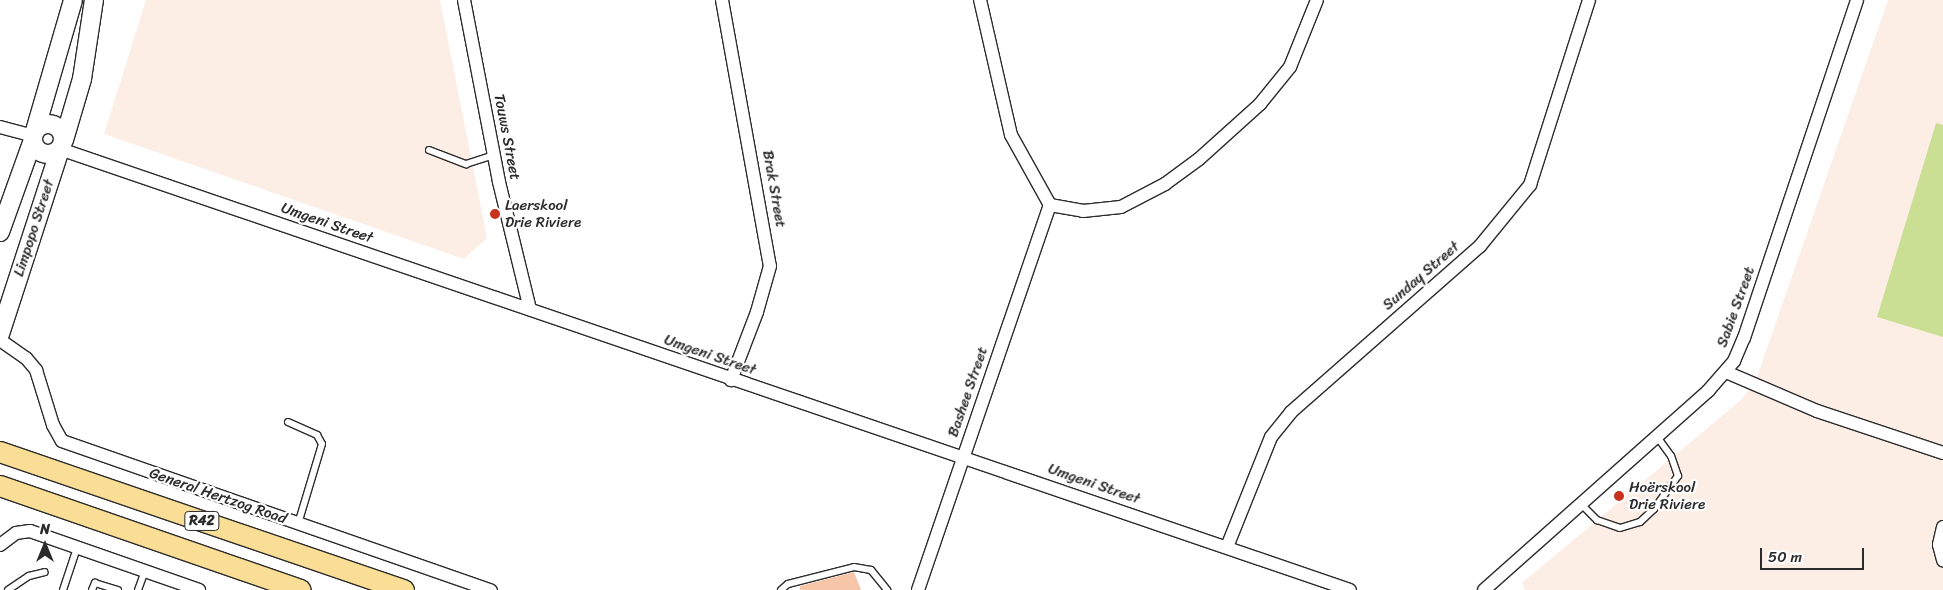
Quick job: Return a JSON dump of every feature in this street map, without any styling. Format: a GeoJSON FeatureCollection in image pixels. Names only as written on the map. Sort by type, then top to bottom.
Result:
{"type":"FeatureCollection","features":[{"type":"Feature","properties":{"kind":"main road","name":"General Hertzog Road"},"geometry":{"type":"LineString","coordinates":[[0,452],[404,590]]}},
{"type":"Feature","properties":{"kind":"main road","name":"R42"},"geometry":{"type":"LineString","coordinates":[[0,486],[300,590]]}},
{"type":"Feature","properties":{"kind":"street","name":"Limpopo Street"},"geometry":{"type":"LineString","coordinates":[[0,232],[34,136],[72,0]]}},
{"type":"Feature","properties":{"kind":"street","name":"Limpopo Street"},"geometry":{"type":"LineString","coordinates":[[0,334],[82,79],[94,0]]}},
{"type":"Feature","properties":{"kind":"street","name":"Touws Street"},"geometry":{"type":"LineString","coordinates":[[464,0],[494,155],[530,309]]}},
{"type":"Feature","properties":{"kind":"street","name":"Brak Street"},"geometry":{"type":"LineString","coordinates":[[722,0],[770,266],[757,312],[731,380]]}},
{"type":"Feature","properties":{"kind":"street"},"geometry":{"type":"LineString","coordinates":[[980,0],[1011,135],[1050,205],[1083,211],[1121,207],[1165,184],[1199,159],[1260,104],[1290,67],[1317,0]]}},
{"type":"Feature","properties":{"kind":"street","name":"Sunday Street"},"geometry":{"type":"LineString","coordinates":[[1227,547],[1271,437],[1291,412],[1480,246],[1530,184],[1589,0]]}},
{"type":"Feature","properties":{"kind":"street","name":"Sabie Street"},"geometry":{"type":"LineString","coordinates":[[1484,590],[1657,437],[1726,372],[1744,338],[1857,0]]}},
{"type":"Feature","properties":{"kind":"street"},"geometry":{"type":"LineString","coordinates":[[52,124],[61,130],[62,144],[46,154],[37,149],[34,136],[42,125],[52,124]]}},
{"type":"Feature","properties":{"kind":"street"},"geometry":{"type":"LineString","coordinates":[[0,127],[34,136]]}},
{"type":"Feature","properties":{"kind":"street","name":"Umgeni Street"},"geometry":{"type":"LineString","coordinates":[[62,144],[731,380],[963,457],[1350,590]]}},
{"type":"Feature","properties":{"kind":"street","name":"Bashee Street"},"geometry":{"type":"LineString","coordinates":[[918,590],[1050,205]]}},
{"type":"Feature","properties":{"kind":"street","name":"General Hertzog Road"},"geometry":{"type":"LineString","coordinates":[[0,340],[26,358],[36,370],[53,425],[62,440],[491,590]]}},
{"type":"Feature","properties":{"kind":"street"},"geometry":{"type":"LineString","coordinates":[[1726,372],[1817,411],[1943,453]]}},
{"type":"Feature","properties":{"kind":"street"},"geometry":{"type":"LineString","coordinates":[[1943,527],[1939,545],[1943,560]]}},
{"type":"Feature","properties":{"kind":"street"},"geometry":{"type":"LineString","coordinates":[[0,545],[16,533],[25,531],[199,590]]}},
{"type":"Feature","properties":{"kind":"lane"},"geometry":{"type":"LineString","coordinates":[[429,150],[466,164],[494,155]]}},
{"type":"Feature","properties":{"kind":"lane"},"geometry":{"type":"LineString","coordinates":[[288,422],[317,436],[322,444],[298,524]]}},
{"type":"Feature","properties":{"kind":"lane"},"geometry":{"type":"LineString","coordinates":[[1581,504],[1597,520],[1620,528],[1640,522],[1654,509],[1678,476],[1671,456],[1657,437]]}},
{"type":"Feature","properties":{"kind":"lane"},"geometry":{"type":"LineString","coordinates":[[63,590],[77,548]]}},
{"type":"Feature","properties":{"kind":"lane"},"geometry":{"type":"LineString","coordinates":[[781,590],[788,584],[854,568],[870,570],[887,590]]}},
{"type":"Feature","properties":{"kind":"lane"},"geometry":{"type":"LineString","coordinates":[[138,590],[145,571]]}},
{"type":"Feature","properties":{"kind":"lane"},"geometry":{"type":"LineString","coordinates":[[8,590],[29,576],[45,572]]}},
{"type":"Feature","properties":{"kind":"lane"},"geometry":{"type":"LineString","coordinates":[[92,590],[95,583],[118,590]]}},
{"type":"Feature","properties":{"kind":"shaded area"},"geometry":{"type":"Polygon","coordinates":[[[146,0],[440,0],[487,238],[464,259],[104,134],[146,0]]]}},
{"type":"Feature","properties":{"kind":"shaded area","name":"Hoërskool Drie Riviere"},"geometry":{"type":"Polygon","coordinates":[[[1888,0],[1943,0],[1943,590],[1525,590],[1522,583],[1742,399],[1758,374],[1888,0]]]}},
{"type":"Feature","properties":{"kind":"green space"},"geometry":{"type":"Polygon","coordinates":[[[1936,123],[1943,125],[1943,337],[1877,317],[1936,123]]]}},
{"type":"Feature","properties":{"kind":"building"},"geometry":{"type":"Polygon","coordinates":[[[854,572],[861,590],[800,590],[800,586],[854,572]]]}},
{"type":"Feature","properties":{"kind":"place","name":"Laerskool Drie Riviere"},"geometry":{"type":"Point","coordinates":[495,214]}},
{"type":"Feature","properties":{"kind":"place","name":"Hoërskool Drie Riviere"},"geometry":{"type":"Point","coordinates":[1619,496]}}]}
